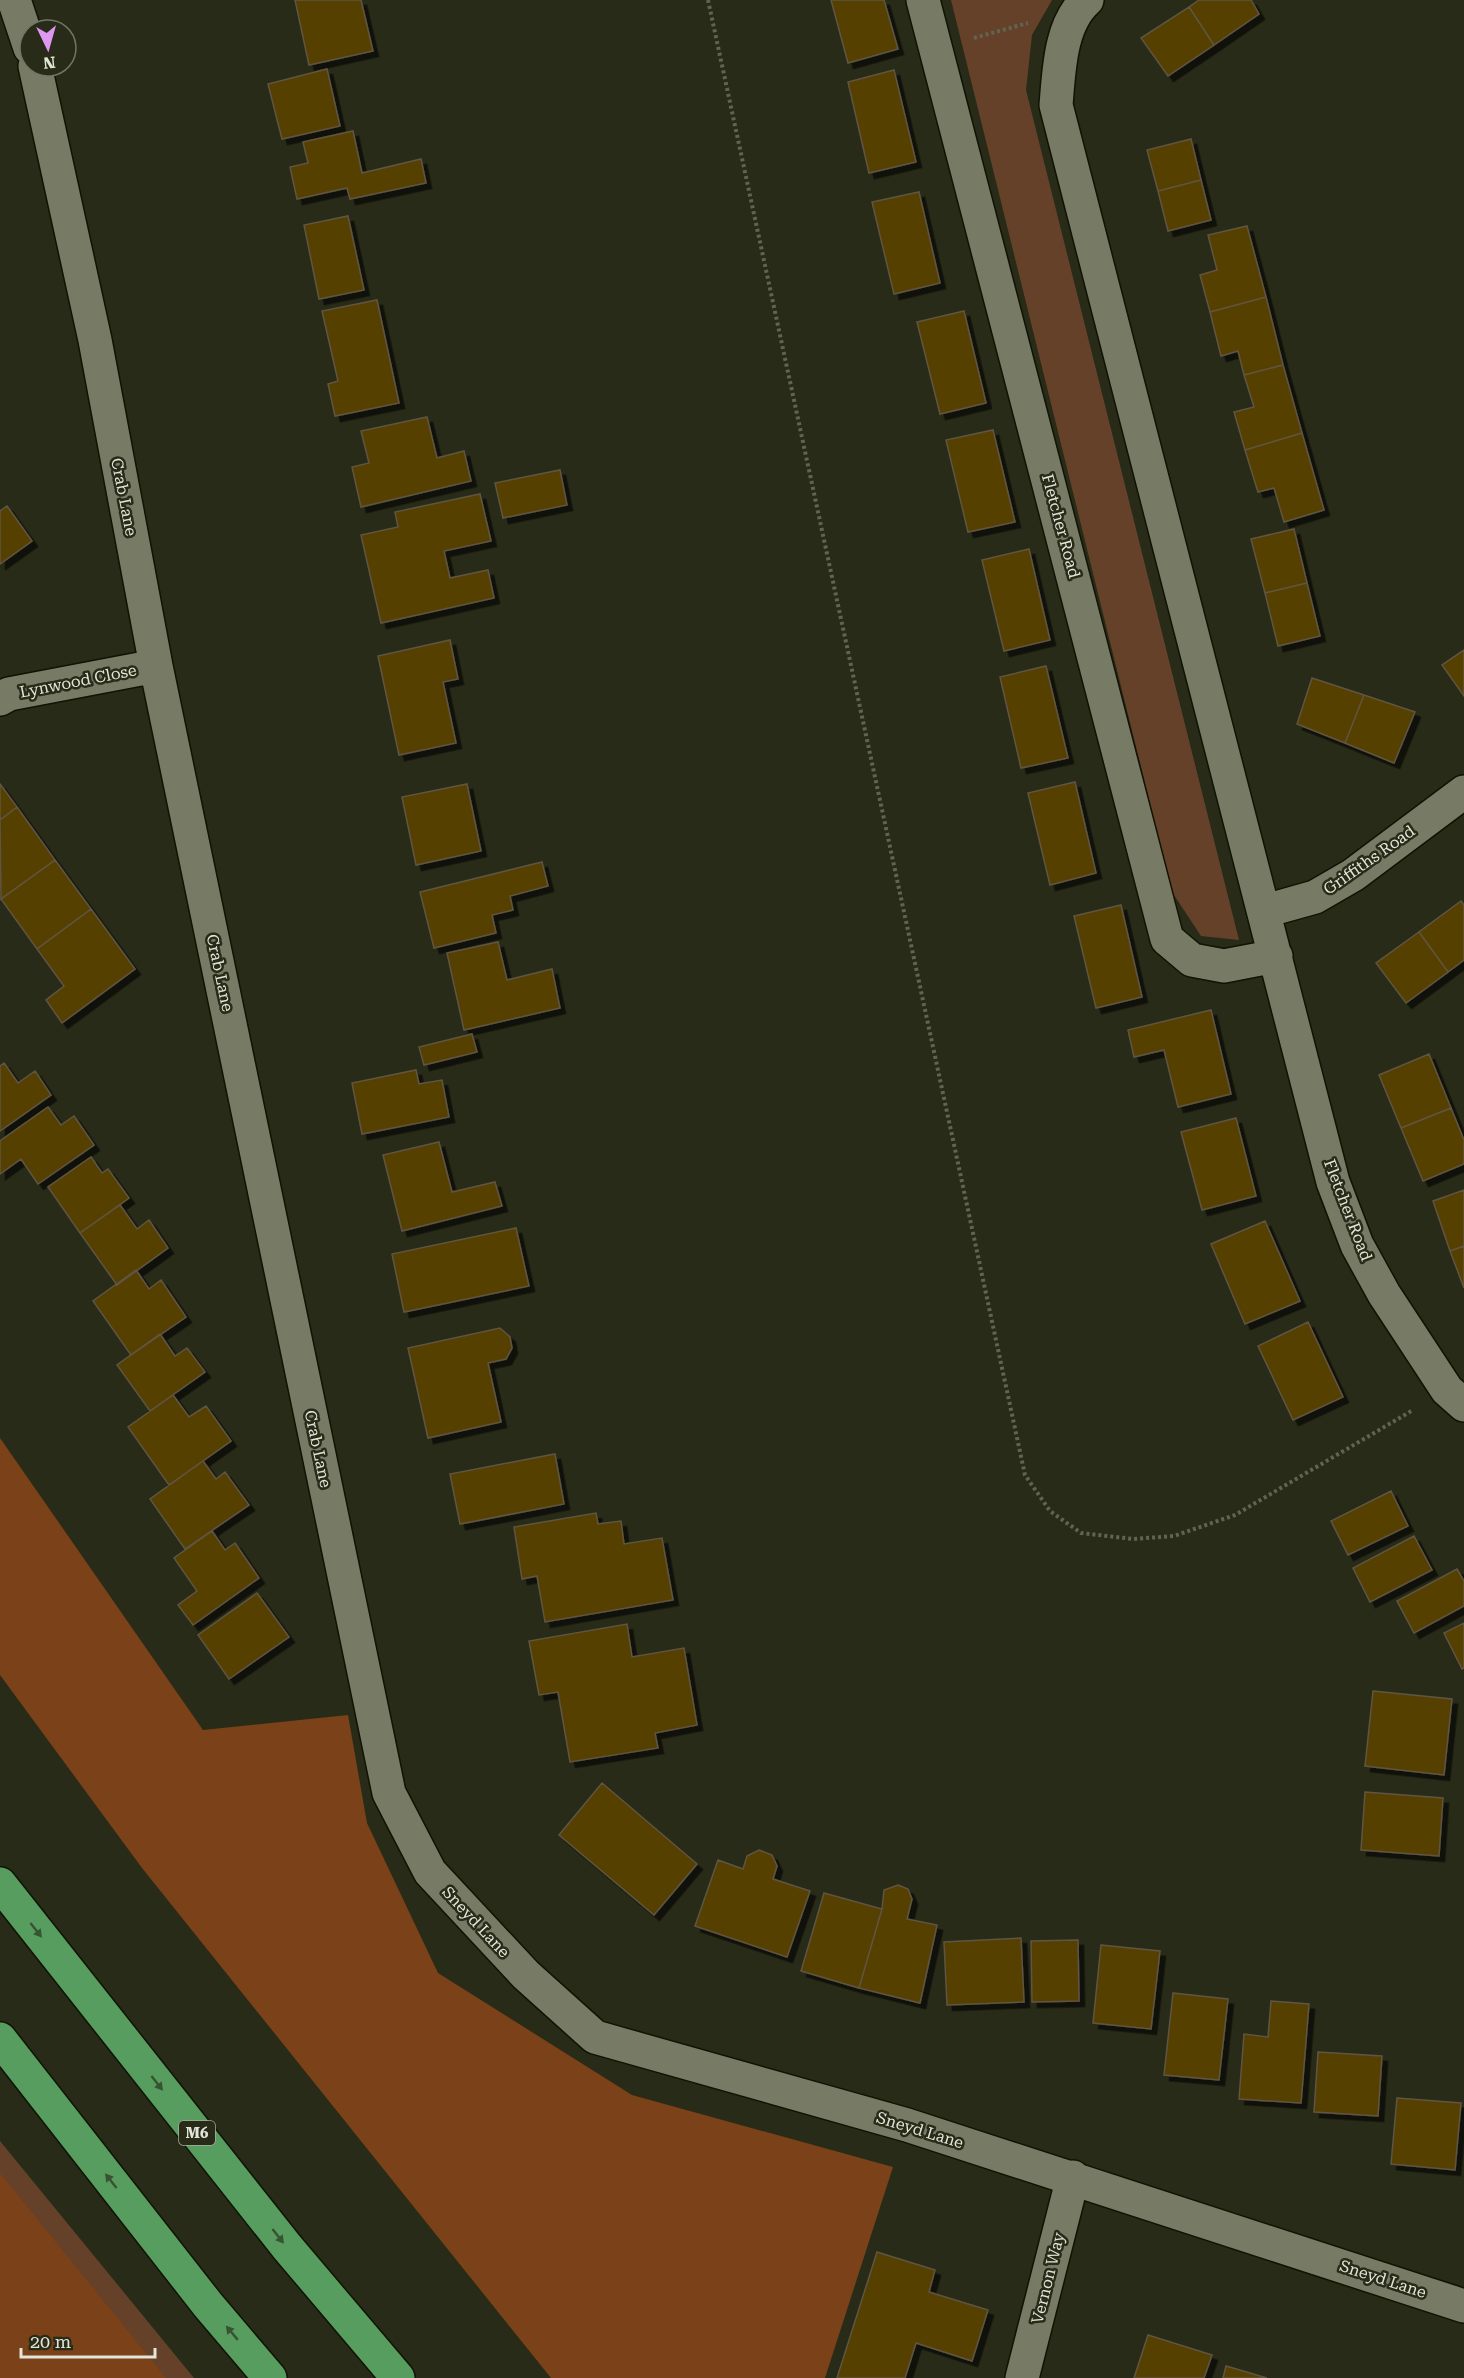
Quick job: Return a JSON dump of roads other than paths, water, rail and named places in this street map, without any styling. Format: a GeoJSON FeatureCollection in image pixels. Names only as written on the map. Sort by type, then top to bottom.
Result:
{"type":"FeatureCollection","features":[{"type":"Feature","properties":{"kind":"highway","name":"M6"},"geometry":{"type":"LineString","coordinates":[[0,1884],[287,2247],[398,2378]]}},
{"type":"Feature","properties":{"kind":"highway"},"geometry":{"type":"LineString","coordinates":[[0,2039],[208,2305],[270,2378]]}},
{"type":"Feature","properties":{"kind":"street"},"geometry":{"type":"LineString","coordinates":[[14,0],[20,18]]}},
{"type":"Feature","properties":{"kind":"street","name":"Fletcher Road"},"geometry":{"type":"LineString","coordinates":[[923,0],[1167,939],[1192,960],[1224,966],[1276,956]]}},
{"type":"Feature","properties":{"kind":"street","name":"Fletcher Road"},"geometry":{"type":"LineString","coordinates":[[1082,4],[1061,55],[1056,105],[1334,1182],[1358,1245],[1384,1294],[1456,1398]]}},
{"type":"Feature","properties":{"kind":"street","name":"Crab Lane"},"geometry":{"type":"LineString","coordinates":[[38,78],[95,340],[156,666],[389,1793],[430,1872]]}},
{"type":"Feature","properties":{"kind":"street","name":"Lynwood Close"},"geometry":{"type":"LineString","coordinates":[[0,699],[9,694],[156,666]]}},
{"type":"Feature","properties":{"kind":"street","name":"Griffiths Road"},"geometry":{"type":"LineString","coordinates":[[1264,912],[1315,897],[1353,875],[1464,792]]}},
{"type":"Feature","properties":{"kind":"street","name":"Sneyd Lane"},"geometry":{"type":"LineString","coordinates":[[430,1872],[526,1975],[595,2037],[907,2125],[1073,2177],[1464,2306]]}},
{"type":"Feature","properties":{"kind":"street","name":"Vernon Way"},"geometry":{"type":"LineString","coordinates":[[1022,2378],[1073,2177]]}}]}
